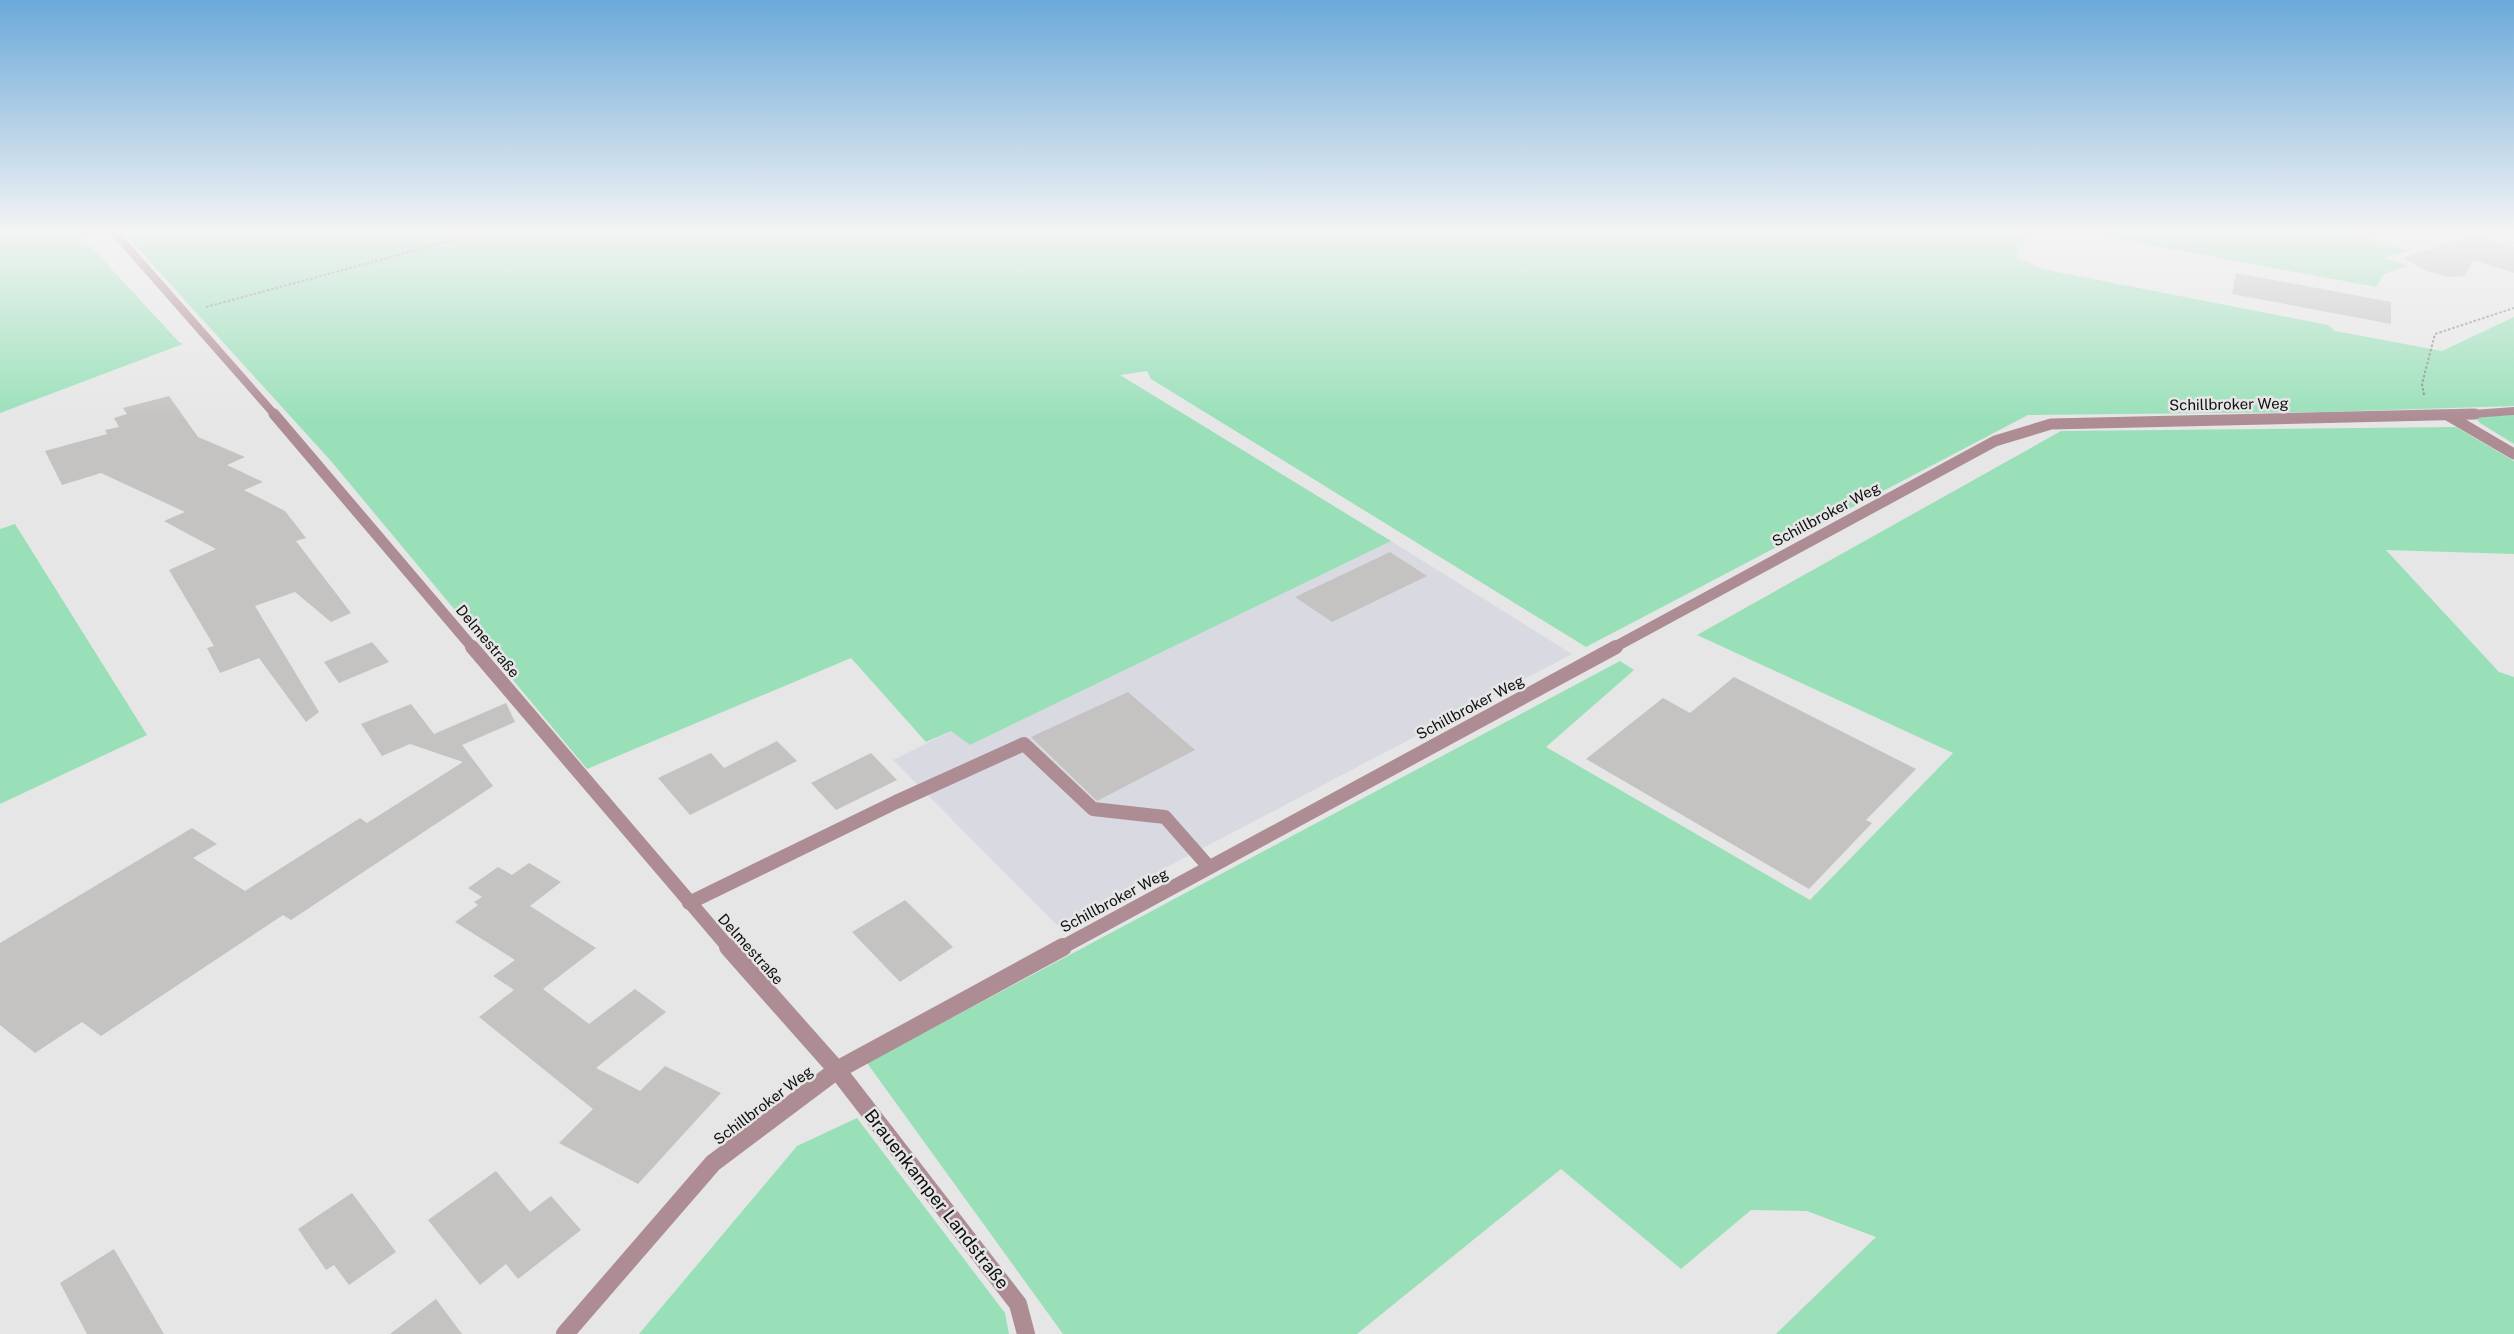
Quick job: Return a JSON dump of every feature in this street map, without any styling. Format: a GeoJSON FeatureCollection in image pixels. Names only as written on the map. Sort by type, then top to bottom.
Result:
{"type":"FeatureCollection","features":[{"type":"Feature","properties":{"kind":"street","name":"Delmestraße"},"geometry":{"type":"LineString","coordinates":[[171,295],[689,903],[837,1070]]}},
{"type":"Feature","properties":{"kind":"street","name":"Schillbroker Weg"},"geometry":{"type":"LineString","coordinates":[[565,1334],[713,1163],[837,1070],[1995,441],[2051,424],[2449,416],[2514,411]]}},
{"type":"Feature","properties":{"kind":"street"},"geometry":{"type":"LineString","coordinates":[[2449,416],[2514,454]]}},
{"type":"Feature","properties":{"kind":"street"},"geometry":{"type":"LineString","coordinates":[[689,903],[896,802],[1024,744],[1093,809],[1164,817],[1209,867]]}},
{"type":"Feature","properties":{"kind":"street","name":"Brauenkamper Landstraße"},"geometry":{"type":"LineString","coordinates":[[837,1070],[1018,1304],[1026,1334]]}},
{"type":"Feature","properties":{"kind":"path"},"geometry":{"type":"LineString","coordinates":[[186,312],[249,295]]}},
{"type":"Feature","properties":{"kind":"path"},"geometry":{"type":"LineString","coordinates":[[2426,416],[2422,384],[2435,334],[2514,308]]}},
{"type":"Feature","properties":{"kind":"shaded area"},"geometry":{"type":"Polygon","coordinates":[[[1391,541],[1572,654],[1057,925],[893,760],[951,731],[970,745],[1391,541]]]}},
{"type":"Feature","properties":{"kind":"green space"},"geometry":{"type":"Polygon","coordinates":[[[0,295],[136,295],[183,344],[0,413],[0,295]]]}},
{"type":"Feature","properties":{"kind":"green space"},"geometry":{"type":"Polygon","coordinates":[[[181,295],[2176,295],[2328,325],[2335,331],[2442,351],[2514,317],[2514,406],[2324,412],[2028,415],[1586,647],[1151,379],[1147,371],[1120,375],[1391,541],[970,745],[951,731],[926,742],[851,658],[587,769],[331,461],[181,295]]]}},
{"type":"Feature","properties":{"kind":"green space"},"geometry":{"type":"Polygon","coordinates":[[[2514,415],[2514,444],[2480,423],[2475,417],[2514,415]]]}},
{"type":"Feature","properties":{"kind":"green space"},"geometry":{"type":"Polygon","coordinates":[[[2456,427],[2514,461],[2514,554],[2386,550],[2499,672],[2514,677],[2514,1334],[1776,1334],[1876,1237],[1807,1211],[1751,1210],[1681,1269],[1561,1169],[1357,1334],[1063,1334],[867,1063],[1620,661],[1634,670],[1546,747],[1810,900],[1953,753],[1697,635],[2061,431],[2456,427]]]}},
{"type":"Feature","properties":{"kind":"green space"},"geometry":{"type":"Polygon","coordinates":[[[15,524],[147,735],[0,804],[0,529],[15,524]]]}},
{"type":"Feature","properties":{"kind":"green space"},"geometry":{"type":"Polygon","coordinates":[[[857,1118],[1005,1313],[1009,1334],[639,1334],[797,1146],[857,1118]]]}},
{"type":"Feature","properties":{"kind":"building"},"geometry":{"type":"Polygon","coordinates":[[[2239,295],[2355,295],[2391,302],[2391,324],[2239,295]]]}},
{"type":"Feature","properties":{"kind":"building"},"geometry":{"type":"Polygon","coordinates":[[[169,396],[198,437],[245,457],[227,465],[263,482],[244,490],[285,511],[306,538],[296,541],[351,613],[331,622],[295,592],[255,606],[319,712],[306,722],[259,658],[220,673],[207,648],[214,646],[169,570],[216,549],[164,521],[185,512],[101,473],[62,485],[45,451],[107,434],[105,430],[119,427],[114,418],[127,414],[123,408],[169,396]]]}},
{"type":"Feature","properties":{"kind":"building"},"geometry":{"type":"Polygon","coordinates":[[[1390,552],[1427,576],[1332,622],[1295,597],[1390,552]]]}},
{"type":"Feature","properties":{"kind":"building"},"geometry":{"type":"Polygon","coordinates":[[[372,642],[389,662],[339,683],[324,662],[372,642]]]}},
{"type":"Feature","properties":{"kind":"building"},"geometry":{"type":"Polygon","coordinates":[[[1734,677],[1916,769],[1866,820],[1872,823],[1809,889],[1586,759],[1663,698],[1690,713],[1734,677]]]}},
{"type":"Feature","properties":{"kind":"building"},"geometry":{"type":"Polygon","coordinates":[[[1128,692],[1195,750],[1097,801],[1031,737],[1128,692]]]}},
{"type":"Feature","properties":{"kind":"building"},"geometry":{"type":"Polygon","coordinates":[[[506,703],[515,722],[462,745],[493,786],[291,920],[283,915],[101,1036],[82,1022],[35,1053],[0,1025],[0,943],[192,828],[217,844],[193,858],[245,891],[360,818],[367,823],[463,762],[410,744],[382,756],[361,724],[411,704],[434,734],[506,703]]]}},
{"type":"Feature","properties":{"kind":"building"},"geometry":{"type":"Polygon","coordinates":[[[777,741],[797,761],[690,815],[658,778],[711,753],[724,768],[777,741]]]}},
{"type":"Feature","properties":{"kind":"building"},"geometry":{"type":"Polygon","coordinates":[[[871,753],[897,780],[836,810],[811,783],[871,753]]]}},
{"type":"Feature","properties":{"kind":"building"},"geometry":{"type":"Polygon","coordinates":[[[529,863],[561,882],[530,906],[596,948],[543,989],[589,1024],[635,989],[666,1012],[596,1068],[640,1091],[665,1066],[721,1093],[638,1184],[559,1143],[593,1109],[479,1017],[514,990],[493,976],[515,960],[455,922],[478,905],[474,902],[482,897],[468,888],[498,867],[512,875],[529,863]]]}},
{"type":"Feature","properties":{"kind":"building"},"geometry":{"type":"Polygon","coordinates":[[[905,900],[953,947],[900,982],[852,932],[905,900]]]}},
{"type":"Feature","properties":{"kind":"building"},"geometry":{"type":"Polygon","coordinates":[[[496,1171],[530,1212],[551,1196],[581,1230],[518,1279],[506,1264],[480,1285],[428,1220],[496,1171]]]}},
{"type":"Feature","properties":{"kind":"building"},"geometry":{"type":"Polygon","coordinates":[[[352,1193],[396,1252],[349,1285],[334,1265],[326,1270],[298,1229],[352,1193]]]}},
{"type":"Feature","properties":{"kind":"building"},"geometry":{"type":"Polygon","coordinates":[[[114,1249],[164,1334],[87,1334],[60,1283],[114,1249]]]}},
{"type":"Feature","properties":{"kind":"building"},"geometry":{"type":"Polygon","coordinates":[[[436,1299],[462,1334],[390,1334],[436,1299]]]}}]}
